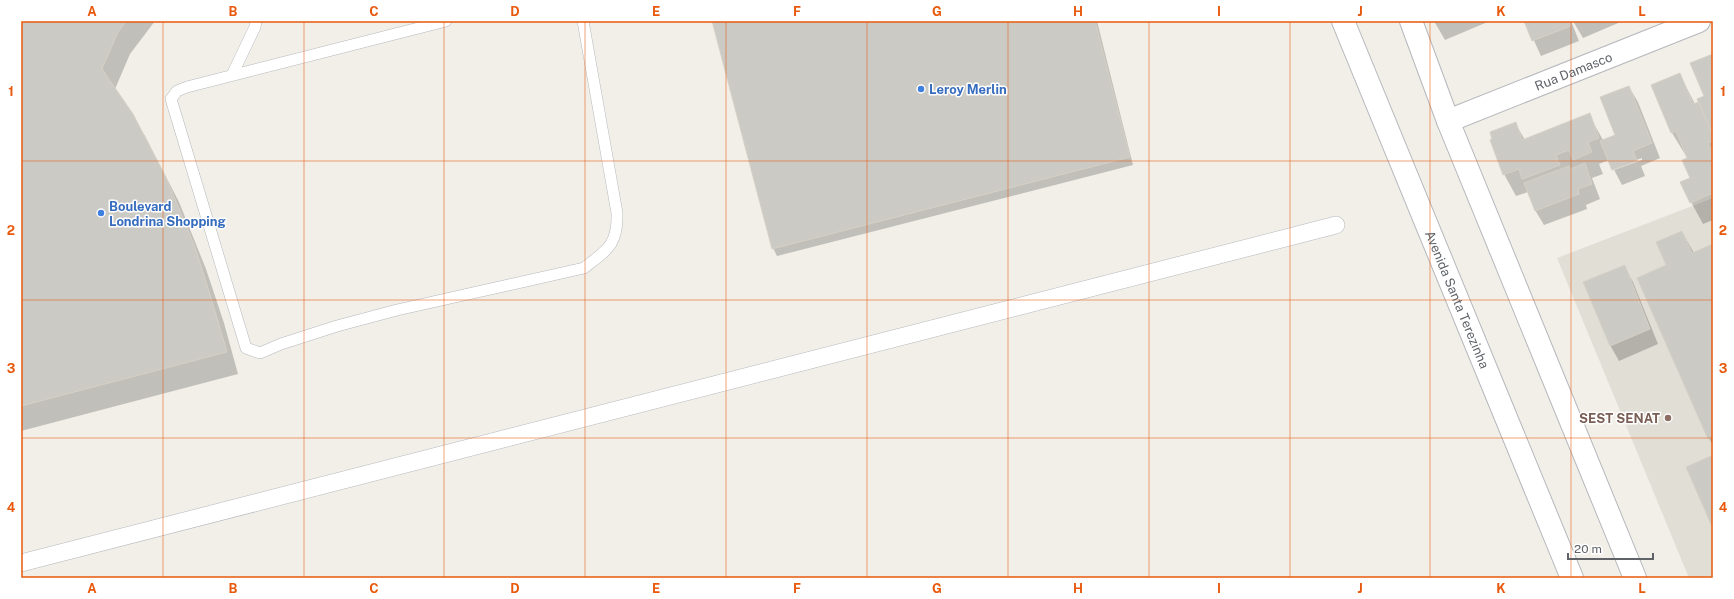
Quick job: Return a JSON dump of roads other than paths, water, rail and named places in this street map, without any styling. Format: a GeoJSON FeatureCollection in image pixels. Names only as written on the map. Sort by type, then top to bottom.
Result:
{"type":"FeatureCollection","features":[{"type":"Feature","properties":{"kind":"street","name":"Avenida Santa Terezinha"},"geometry":{"type":"LineString","coordinates":[[1343,21],[1572,578]]}},
{"type":"Feature","properties":{"kind":"street"},"geometry":{"type":"LineString","coordinates":[[1411,21],[1448,122],[1635,578]]}},
{"type":"Feature","properties":{"kind":"street","name":"Rua Damasco"},"geometry":{"type":"LineString","coordinates":[[1448,122],[1699,21]]}},
{"type":"Feature","properties":{"kind":"street"},"geometry":{"type":"LineString","coordinates":[[21,562],[1336,226]]}},
{"type":"Feature","properties":{"kind":"lane"},"geometry":{"type":"LineString","coordinates":[[232,75],[255,27],[256,21]]}},
{"type":"Feature","properties":{"kind":"lane"},"geometry":{"type":"LineString","coordinates":[[446,21],[187,87],[177,91],[171,99],[246,348],[260,353],[280,344],[337,326],[397,310],[584,268],[607,250],[618,231],[617,213],[582,21]]}},
{"type":"Feature","properties":{"kind":"place","name":"Leroy Merlin"},"geometry":{"type":"Point","coordinates":[921,89]}},
{"type":"Feature","properties":{"kind":"place","name":"Boulevard Londrina Shopping"},"geometry":{"type":"Point","coordinates":[101,213]}},
{"type":"Feature","properties":{"kind":"place","name":"SEST SENAT"},"geometry":{"type":"Point","coordinates":[1668,418]}}]}
